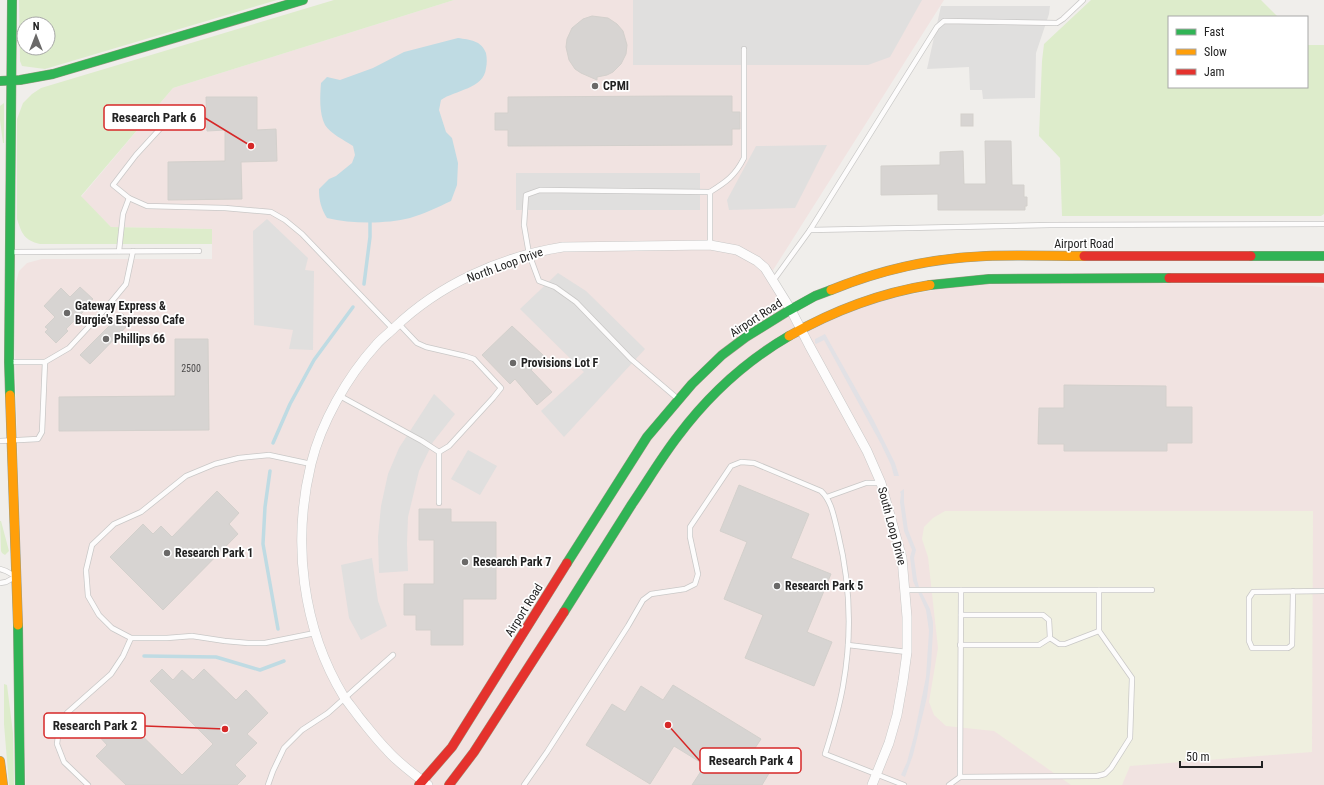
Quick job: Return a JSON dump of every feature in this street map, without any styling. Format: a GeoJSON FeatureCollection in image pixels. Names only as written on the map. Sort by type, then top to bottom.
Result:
{"type":"FeatureCollection","features":[{"type":"Feature","properties":{"kind":"main road"},"geometry":{"type":"LineString","coordinates":[[12,0],[9,362],[17,577],[20,785]]}},
{"type":"Feature","properties":{"kind":"main road"},"geometry":{"type":"LineString","coordinates":[[0,82],[32,79],[60,72],[303,0]]}},
{"type":"Feature","properties":{"kind":"main road","name":"Airport Road"},"geometry":{"type":"LineString","coordinates":[[424,784],[452,746],[603,509],[647,437],[678,399],[723,354],[768,322],[824,292],[871,275],[931,261],[960,257],[1324,256]]}},
{"type":"Feature","properties":{"kind":"main road"},"geometry":{"type":"LineString","coordinates":[[449,785],[474,752],[631,506],[681,431],[709,399],[733,377],[800,329],[876,297],[905,289],[961,281],[989,279],[1324,278]]}},
{"type":"Feature","properties":{"kind":"main road"},"geometry":{"type":"LineString","coordinates":[[0,761],[3,785]]}},
{"type":"Feature","properties":{"kind":"street","name":"North Loop Drive"},"geometry":{"type":"LineString","coordinates":[[424,784],[388,752],[345,698],[328,665],[315,633],[304,582],[302,547],[303,518],[311,464],[319,439],[330,413],[367,356],[396,326],[430,298],[456,282],[482,270],[529,254],[547,249],[563,247],[710,245],[737,250],[747,254],[765,268],[791,310]]}},
{"type":"Feature","properties":{"kind":"street"},"geometry":{"type":"LineString","coordinates":[[0,251],[10,252]]}},
{"type":"Feature","properties":{"kind":"street","name":"South Loop Drive"},"geometry":{"type":"LineString","coordinates":[[791,310],[867,451],[881,482],[902,558],[907,617],[903,681],[897,715],[889,743],[872,785]]}},
{"type":"Feature","properties":{"kind":"lane"},"geometry":{"type":"LineString","coordinates":[[773,281],[810,230],[938,27],[944,21],[1057,23],[1083,0]]}},
{"type":"Feature","properties":{"kind":"lane"},"geometry":{"type":"LineString","coordinates":[[678,399],[631,359],[576,302],[555,287],[539,281],[529,254],[524,224],[526,195],[540,190],[710,192],[727,181],[739,167],[744,158],[744,49]]}},
{"type":"Feature","properties":{"kind":"lane"},"geometry":{"type":"LineString","coordinates":[[179,108],[136,155],[113,185],[129,198],[147,206],[225,208],[271,212],[285,220],[302,234],[396,326],[417,343],[426,347],[474,359],[501,388],[449,446],[439,452]]}},
{"type":"Feature","properties":{"kind":"lane"},"geometry":{"type":"LineString","coordinates":[[710,192],[710,245]]}},
{"type":"Feature","properties":{"kind":"lane"},"geometry":{"type":"LineString","coordinates":[[119,251],[123,214],[129,198]]}},
{"type":"Feature","properties":{"kind":"lane"},"geometry":{"type":"LineString","coordinates":[[810,230],[1050,225],[1324,224]]}},
{"type":"Feature","properties":{"kind":"lane"},"geometry":{"type":"LineString","coordinates":[[9,362],[45,362],[68,348],[107,307],[126,284],[133,251]]}},
{"type":"Feature","properties":{"kind":"lane"},"geometry":{"type":"LineString","coordinates":[[10,252],[199,251]]}},
{"type":"Feature","properties":{"kind":"lane"},"geometry":{"type":"LineString","coordinates":[[0,441],[38,439],[42,432],[45,362]]}},
{"type":"Feature","properties":{"kind":"lane"},"geometry":{"type":"LineString","coordinates":[[340,396],[422,440],[439,452]]}},
{"type":"Feature","properties":{"kind":"lane"},"geometry":{"type":"LineString","coordinates":[[439,452],[439,503]]}},
{"type":"Feature","properties":{"kind":"lane"},"geometry":{"type":"LineString","coordinates":[[311,464],[269,455],[239,458],[215,464],[186,476],[141,512],[114,524],[92,545],[86,570],[88,596],[98,615],[112,628],[130,638],[192,636],[225,641],[265,643],[315,633]]}},
{"type":"Feature","properties":{"kind":"lane"},"geometry":{"type":"LineString","coordinates":[[524,785],[628,626],[643,600],[651,594],[685,589],[695,584],[698,574],[690,537],[690,527],[731,466],[742,462],[754,463],[820,492],[827,497],[833,513],[842,550],[848,601],[848,645],[843,686],[835,723],[825,754],[904,785]]}},
{"type":"Feature","properties":{"kind":"lane"},"geometry":{"type":"LineString","coordinates":[[827,497],[866,483],[881,482]]}},
{"type":"Feature","properties":{"kind":"lane"},"geometry":{"type":"LineString","coordinates":[[0,570],[6,571],[17,577]]}},
{"type":"Feature","properties":{"kind":"lane"},"geometry":{"type":"LineString","coordinates":[[0,583],[17,577]]}},
{"type":"Feature","properties":{"kind":"lane"},"geometry":{"type":"LineString","coordinates":[[905,590],[1152,590]]}},
{"type":"Feature","properties":{"kind":"lane"},"geometry":{"type":"LineString","coordinates":[[960,776],[961,590]]}},
{"type":"Feature","properties":{"kind":"lane"},"geometry":{"type":"LineString","coordinates":[[949,785],[960,776],[1097,776],[1105,774],[1111,768],[1130,738],[1132,678],[1098,630],[1099,590]]}},
{"type":"Feature","properties":{"kind":"lane"},"geometry":{"type":"LineString","coordinates":[[1293,591],[1292,645],[1288,648],[1252,648],[1249,642],[1249,598],[1253,592],[1293,591],[1324,591]]}},
{"type":"Feature","properties":{"kind":"lane"},"geometry":{"type":"LineString","coordinates":[[961,615],[1044,615],[1049,620],[1050,638]]}},
{"type":"Feature","properties":{"kind":"lane"},"geometry":{"type":"LineString","coordinates":[[1050,638],[1059,644],[1065,644],[1098,630]]}},
{"type":"Feature","properties":{"kind":"lane"},"geometry":{"type":"LineString","coordinates":[[88,785],[64,762],[57,744],[59,728],[67,713],[111,674],[123,656],[130,638]]}},
{"type":"Feature","properties":{"kind":"lane"},"geometry":{"type":"LineString","coordinates":[[960,645],[1039,645],[1050,638]]}},
{"type":"Feature","properties":{"kind":"lane"},"geometry":{"type":"LineString","coordinates":[[848,645],[906,652]]}},
{"type":"Feature","properties":{"kind":"lane"},"geometry":{"type":"LineString","coordinates":[[268,785],[284,748],[302,730],[328,713],[393,655]]}},
{"type":"Feature","properties":{"kind":"shaded area"},"geometry":{"type":"Polygon","coordinates":[[[454,0],[944,0],[770,275],[803,329],[854,305],[989,280],[1322,287],[1324,289],[1324,785],[26,785],[15,348],[16,283],[19,271],[27,263],[42,259],[212,259],[212,229],[111,227],[81,197],[173,88],[454,0]]]}},
{"type":"Feature","properties":{"kind":"shaded area"},"geometry":{"type":"Polygon","coordinates":[[[633,0],[922,0],[890,57],[868,65],[633,65],[633,0]]]}},
{"type":"Feature","properties":{"kind":"shaded area"},"geometry":{"type":"Polygon","coordinates":[[[941,6],[1050,6],[1049,14],[1036,53],[1035,98],[983,99],[982,90],[970,90],[969,67],[927,69],[941,6]]]}},
{"type":"Feature","properties":{"kind":"shaded area"},"geometry":{"type":"Polygon","coordinates":[[[827,145],[795,208],[729,210],[727,200],[756,146],[827,145]]]}},
{"type":"Feature","properties":{"kind":"shaded area"},"geometry":{"type":"Polygon","coordinates":[[[516,173],[700,173],[700,210],[516,210],[516,173]]]}},
{"type":"Feature","properties":{"kind":"shaded area"},"geometry":{"type":"Polygon","coordinates":[[[267,219],[308,258],[305,270],[314,271],[313,350],[289,349],[293,330],[254,325],[253,231],[267,219]]]}},
{"type":"Feature","properties":{"kind":"shaded area"},"geometry":{"type":"Polygon","coordinates":[[[558,273],[586,291],[645,349],[564,437],[541,411],[584,372],[520,309],[558,273]]]}},
{"type":"Feature","properties":{"kind":"shaded area"},"geometry":{"type":"Polygon","coordinates":[[[825,334],[874,421],[895,463],[899,476],[894,476],[891,465],[881,444],[824,340],[816,344],[815,343],[815,339],[825,334]]]}},
{"type":"Feature","properties":{"kind":"shaded area"},"geometry":{"type":"Polygon","coordinates":[[[434,394],[455,414],[433,442],[419,471],[408,517],[408,571],[379,573],[378,537],[381,506],[388,474],[399,448],[434,394]]]}},
{"type":"Feature","properties":{"kind":"shaded area"},"geometry":{"type":"Polygon","coordinates":[[[468,450],[497,466],[480,495],[451,479],[468,450]]]}},
{"type":"Feature","properties":{"kind":"shaded area"},"geometry":{"type":"Polygon","coordinates":[[[904,489],[904,502],[908,530],[916,550],[914,558],[917,580],[930,609],[933,622],[931,665],[927,697],[913,755],[905,777],[901,775],[907,762],[914,736],[926,677],[929,631],[926,610],[913,581],[910,557],[912,550],[904,531],[900,492],[904,489]]]}},
{"type":"Feature","properties":{"kind":"shaded area"},"geometry":{"type":"Polygon","coordinates":[[[372,558],[378,601],[387,626],[361,640],[349,618],[341,565],[372,558]]]}},
{"type":"Feature","properties":{"kind":"green space"},"geometry":{"type":"Polygon","coordinates":[[[19,0],[277,0],[45,69],[22,66],[20,56],[56,56],[56,16],[19,16],[19,0]]]}},
{"type":"Feature","properties":{"kind":"green space"},"geometry":{"type":"Polygon","coordinates":[[[334,0],[454,0],[173,88],[81,196],[111,227],[212,229],[212,244],[40,244],[30,241],[24,236],[17,219],[17,119],[23,103],[32,94],[41,88],[334,0]]]}},
{"type":"Feature","properties":{"kind":"green space"},"geometry":{"type":"Polygon","coordinates":[[[1091,0],[1261,0],[1277,16],[1168,16],[1168,88],[1308,88],[1308,45],[1324,45],[1324,214],[1321,216],[1062,216],[1060,158],[1039,136],[1044,44],[1091,0]]]}},
{"type":"Feature","properties":{"kind":"green space"},"geometry":{"type":"Polygon","coordinates":[[[4,103],[4,143],[3,143],[0,106],[4,103]]]}},
{"type":"Feature","properties":{"kind":"green space"},"geometry":{"type":"Polygon","coordinates":[[[945,511],[1313,511],[1312,752],[1130,766],[1122,785],[1071,785],[994,731],[946,726],[934,715],[929,702],[938,648],[928,557],[922,539],[924,527],[933,518],[945,511]]]}},
{"type":"Feature","properties":{"kind":"green space"},"geometry":{"type":"Polygon","coordinates":[[[0,521],[9,551],[5,555],[1,551],[0,521]]]}},
{"type":"Feature","properties":{"kind":"green space"},"geometry":{"type":"Polygon","coordinates":[[[4,684],[7,685],[13,733],[14,785],[9,785],[4,724],[4,684]]]}},
{"type":"Feature","properties":{"kind":"water"},"geometry":{"type":"Polygon","coordinates":[[[458,38],[475,41],[481,45],[486,53],[487,63],[484,75],[475,85],[441,100],[439,110],[446,132],[452,138],[458,163],[457,185],[451,201],[410,218],[401,220],[358,222],[327,218],[323,211],[319,197],[319,189],[329,179],[336,176],[352,163],[355,155],[353,146],[334,134],[325,125],[321,110],[321,83],[327,77],[340,80],[373,68],[404,52],[458,38]]]}},
{"type":"Feature","properties":{"kind":"building"},"geometry":{"type":"Polygon","coordinates":[[[592,16],[608,18],[617,24],[623,31],[627,45],[626,54],[621,64],[613,72],[597,77],[597,80],[575,69],[569,60],[566,47],[567,39],[572,28],[583,19],[592,16]]]}},
{"type":"Feature","properties":{"kind":"building","name":"CPMI"},"geometry":{"type":"Polygon","coordinates":[[[732,96],[732,112],[740,112],[740,129],[732,129],[732,145],[508,146],[508,130],[495,130],[495,113],[508,113],[508,97],[732,96]]]}},
{"type":"Feature","properties":{"kind":"building"},"geometry":{"type":"Polygon","coordinates":[[[206,97],[257,97],[257,130],[276,129],[277,161],[241,162],[242,199],[168,200],[168,162],[225,161],[225,130],[207,131],[206,97]]]}},
{"type":"Feature","properties":{"kind":"building"},"geometry":{"type":"Polygon","coordinates":[[[961,114],[973,114],[973,126],[961,126],[961,114]]]}},
{"type":"Feature","properties":{"kind":"building"},"geometry":{"type":"Polygon","coordinates":[[[985,141],[1011,141],[1012,185],[1024,185],[1024,197],[1027,197],[1027,206],[1025,206],[1025,210],[938,210],[938,194],[881,195],[881,166],[940,165],[940,152],[963,151],[964,184],[986,184],[985,141]]]}},
{"type":"Feature","properties":{"kind":"building","name":"Gateway Express & Burgie's Espresso Cafe"},"geometry":{"type":"Polygon","coordinates":[[[80,287],[93,299],[84,308],[85,310],[66,329],[68,331],[56,343],[45,332],[48,329],[45,327],[55,317],[44,306],[61,288],[70,297],[80,287]]]}},
{"type":"Feature","properties":{"kind":"building","name":"Phillips 66"},"geometry":{"type":"Polygon","coordinates":[[[122,313],[131,322],[90,364],[80,355],[122,313]]]}},
{"type":"Feature","properties":{"kind":"building","name":"Provisions Lot F"},"geometry":{"type":"Polygon","coordinates":[[[512,326],[544,356],[531,370],[552,392],[537,405],[515,379],[510,384],[482,355],[512,326]]]}},
{"type":"Feature","properties":{"kind":"building"},"geometry":{"type":"Polygon","coordinates":[[[175,339],[208,339],[209,430],[59,431],[59,397],[175,396],[175,339]]]}},
{"type":"Feature","properties":{"kind":"building"},"geometry":{"type":"Polygon","coordinates":[[[1064,385],[1166,386],[1166,407],[1192,407],[1192,443],[1167,443],[1167,451],[1064,451],[1064,444],[1038,444],[1039,408],[1064,408],[1064,385]]]}},
{"type":"Feature","properties":{"kind":"building","name":"Research Park 5"},"geometry":{"type":"Polygon","coordinates":[[[739,485],[809,514],[791,558],[831,574],[807,632],[832,642],[814,686],[745,658],[763,615],[724,599],[747,542],[720,531],[739,485]]]}},
{"type":"Feature","properties":{"kind":"building","name":"Research Park 1"},"geometry":{"type":"Polygon","coordinates":[[[217,491],[239,513],[229,524],[238,534],[163,610],[110,557],[143,524],[153,534],[161,526],[172,537],[217,491]]]}},
{"type":"Feature","properties":{"kind":"building","name":"Research Park 7"},"geometry":{"type":"Polygon","coordinates":[[[419,509],[451,509],[451,522],[496,522],[496,599],[463,599],[463,645],[431,645],[431,630],[416,630],[416,615],[404,615],[404,584],[434,584],[434,540],[419,540],[419,509]]]}},
{"type":"Feature","properties":{"kind":"building"},"geometry":{"type":"Polygon","coordinates":[[[162,669],[173,680],[182,670],[193,680],[204,669],[236,700],[246,690],[268,713],[247,734],[257,743],[235,765],[246,776],[237,785],[126,785],[96,756],[107,745],[97,734],[118,712],[182,775],[213,744],[150,681],[162,669]]]}},
{"type":"Feature","properties":{"kind":"building"},"geometry":{"type":"Polygon","coordinates":[[[673,685],[761,739],[749,757],[771,770],[762,785],[692,785],[705,765],[674,746],[650,784],[586,745],[612,704],[625,712],[641,686],[663,700],[673,685]]]}},
{"type":"Feature","properties":{"kind":"waterway"},"geometry":{"type":"LineString","coordinates":[[364,284],[370,237],[370,222]]}},
{"type":"Feature","properties":{"kind":"waterway"},"geometry":{"type":"LineString","coordinates":[[273,443],[290,404],[314,360],[353,307]]}},
{"type":"Feature","properties":{"kind":"waterway"},"geometry":{"type":"LineString","coordinates":[[270,471],[265,507],[263,544],[278,629]]}},
{"type":"Feature","properties":{"kind":"waterway"},"geometry":{"type":"LineString","coordinates":[[144,656],[216,657],[260,670],[284,661]]}},
{"type":"Feature","properties":{"kind":"traffic: fast"},"geometry":{"type":"LineString","coordinates":[[10,395],[12,0]]}},
{"type":"Feature","properties":{"kind":"traffic: fast"},"geometry":{"type":"LineString","coordinates":[[0,81],[20,80],[53,74],[303,0]]}},
{"type":"Feature","properties":{"kind":"traffic: fast"},"geometry":{"type":"LineString","coordinates":[[1251,256],[1324,256]]}},
{"type":"Feature","properties":{"kind":"traffic: fast"},"geometry":{"type":"LineString","coordinates":[[930,285],[989,279],[1169,278]]}},
{"type":"Feature","properties":{"kind":"traffic: fast"},"geometry":{"type":"LineString","coordinates":[[567,563],[647,437],[692,384],[722,355],[746,337],[815,296],[831,290]]}},
{"type":"Feature","properties":{"kind":"traffic: fast"},"geometry":{"type":"LineString","coordinates":[[564,612],[654,470],[690,421],[729,380],[743,368],[789,336]]}},
{"type":"Feature","properties":{"kind":"traffic: fast"},"geometry":{"type":"LineString","coordinates":[[18,625],[20,785]]}},
{"type":"Feature","properties":{"kind":"traffic: slow"},"geometry":{"type":"LineString","coordinates":[[831,290],[888,271],[946,259],[986,256],[1084,256]]}},
{"type":"Feature","properties":{"kind":"traffic: slow"},"geometry":{"type":"LineString","coordinates":[[789,336],[857,304],[911,288],[930,285]]}},
{"type":"Feature","properties":{"kind":"traffic: slow"},"geometry":{"type":"LineString","coordinates":[[10,395],[18,625]]}},
{"type":"Feature","properties":{"kind":"traffic: slow"},"geometry":{"type":"LineString","coordinates":[[0,761],[3,785]]}},
{"type":"Feature","properties":{"kind":"traffic: jam"},"geometry":{"type":"LineString","coordinates":[[1084,256],[1251,256]]}},
{"type":"Feature","properties":{"kind":"traffic: jam"},"geometry":{"type":"LineString","coordinates":[[1169,278],[1324,278]]}},
{"type":"Feature","properties":{"kind":"traffic: jam"},"geometry":{"type":"LineString","coordinates":[[419,785],[452,747],[567,563]]}},
{"type":"Feature","properties":{"kind":"traffic: jam"},"geometry":{"type":"LineString","coordinates":[[449,785],[474,752],[564,612]]}},
{"type":"Feature","properties":{"kind":"place","name":"CPMI"},"geometry":{"type":"Point","coordinates":[595,86]}},
{"type":"Feature","properties":{"kind":"place","name":"Research Park 6"},"geometry":{"type":"Point","coordinates":[251,146]}},
{"type":"Feature","properties":{"kind":"place","name":"Gateway Express & Burgie's Espresso Cafe"},"geometry":{"type":"Point","coordinates":[67,313]}},
{"type":"Feature","properties":{"kind":"place","name":"Phillips 66"},"geometry":{"type":"Point","coordinates":[106,339]}},
{"type":"Feature","properties":{"kind":"place","name":"Provisions Lot F"},"geometry":{"type":"Point","coordinates":[513,363]}},
{"type":"Feature","properties":{"kind":"place","name":"Research Park 1"},"geometry":{"type":"Point","coordinates":[167,553]}},
{"type":"Feature","properties":{"kind":"place","name":"Research Park 7"},"geometry":{"type":"Point","coordinates":[465,562]}},
{"type":"Feature","properties":{"kind":"place","name":"Research Park 5"},"geometry":{"type":"Point","coordinates":[777,586]}},
{"type":"Feature","properties":{"kind":"place","name":"Research Park 4"},"geometry":{"type":"Point","coordinates":[668,725]}},
{"type":"Feature","properties":{"kind":"place","name":"Research Park 2"},"geometry":{"type":"Point","coordinates":[225,729]}}]}
